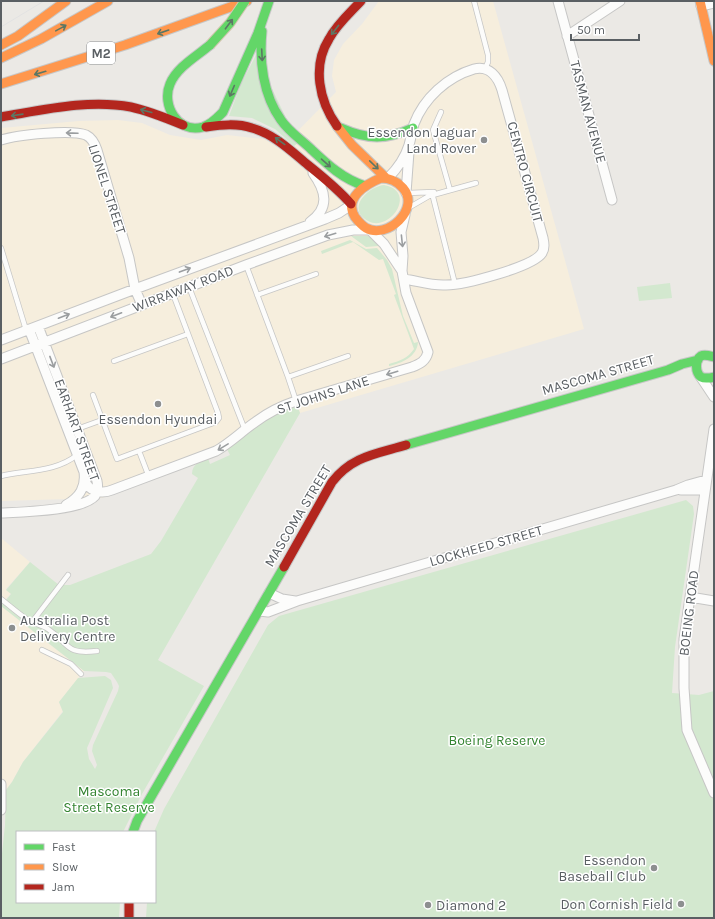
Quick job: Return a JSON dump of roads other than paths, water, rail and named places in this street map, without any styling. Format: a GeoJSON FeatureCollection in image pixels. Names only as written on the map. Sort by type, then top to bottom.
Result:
{"type":"FeatureCollection","features":[{"type":"Feature","properties":{"kind":"main road"},"geometry":{"type":"LineString","coordinates":[[1,45],[18,36],[66,1]]}},
{"type":"Feature","properties":{"kind":"main road"},"geometry":{"type":"LineString","coordinates":[[1,58],[108,1]]}},
{"type":"Feature","properties":{"kind":"main road"},"geometry":{"type":"LineString","coordinates":[[183,125],[176,120],[170,111],[167,99],[168,88],[173,78],[210,45],[230,23],[246,1]]}},
{"type":"Feature","properties":{"kind":"main road","name":"M2"},"geometry":{"type":"LineString","coordinates":[[1,84],[63,66],[246,1]]}},
{"type":"Feature","properties":{"kind":"main road"},"geometry":{"type":"LineString","coordinates":[[198,128],[213,122],[223,112],[258,33],[269,1]]}},
{"type":"Feature","properties":{"kind":"main road"},"geometry":{"type":"LineString","coordinates":[[1,117],[78,106],[116,106],[155,114],[183,125],[198,128],[230,125],[260,130],[280,141],[330,182],[351,205],[353,213],[363,226],[369,230],[391,226],[401,218],[406,210],[408,202],[406,193],[398,183],[387,178],[335,124],[326,109],[321,93],[320,63],[323,51],[329,39],[338,27],[361,1]]}},
{"type":"Feature","properties":{"kind":"main road"},"geometry":{"type":"LineString","coordinates":[[701,4],[714,61]]}},
{"type":"Feature","properties":{"kind":"main road"},"geometry":{"type":"LineString","coordinates":[[264,17],[262,34],[264,74],[271,100],[280,119],[340,175],[350,182],[365,186]]}},
{"type":"Feature","properties":{"kind":"main road"},"geometry":{"type":"LineString","coordinates":[[335,124],[357,135],[371,138],[380,138],[413,128]]}},
{"type":"Feature","properties":{"kind":"main road"},"geometry":{"type":"LineString","coordinates":[[351,205],[354,197],[365,186],[377,179],[387,178]]}},
{"type":"Feature","properties":{"kind":"main road"},"geometry":{"type":"LineString","coordinates":[[699,374],[696,366],[706,357],[713,346]]}},
{"type":"Feature","properties":{"kind":"main road","name":"MASCOMA STREET"},"geometry":{"type":"LineString","coordinates":[[133,831],[137,821],[332,482],[345,466],[353,461],[668,370],[706,357]]}},
{"type":"Feature","properties":{"kind":"main road","name":"MASCOMA STREET"},"geometry":{"type":"LineString","coordinates":[[668,370],[699,374],[707,378],[714,377]]}},
{"type":"Feature","properties":{"kind":"main road"},"geometry":{"type":"LineString","coordinates":[[129,903],[129,918]]}},
{"type":"Feature","properties":{"kind":"street","name":"TASMAN AVENUE"},"geometry":{"type":"LineString","coordinates":[[558,1],[612,200]]}},
{"type":"Feature","properties":{"kind":"street"},"geometry":{"type":"LineString","coordinates":[[567,36],[620,1]]}},
{"type":"Feature","properties":{"kind":"street"},"geometry":{"type":"LineString","coordinates":[[701,4],[714,3]]}},
{"type":"Feature","properties":{"kind":"street"},"geometry":{"type":"LineString","coordinates":[[387,178],[400,165],[409,144],[413,128],[422,109],[434,93],[444,84],[468,71],[478,68],[485,69]]}},
{"type":"Feature","properties":{"kind":"street","name":"CENTRO CIRCUIT"},"geometry":{"type":"LineString","coordinates":[[403,275],[436,285],[456,284],[521,266],[539,256],[542,252],[544,245],[502,90],[497,78],[485,69]]}},
{"type":"Feature","properties":{"kind":"street","name":"LIONEL STREET"},"geometry":{"type":"LineString","coordinates":[[1,140],[21,136],[58,133],[88,136],[93,140],[129,258],[135,289],[142,305]]}},
{"type":"Feature","properties":{"kind":"street"},"geometry":{"type":"LineString","coordinates":[[406,193],[409,144]]}},
{"type":"Feature","properties":{"kind":"street","name":"WIRRAWAY ROAD"},"geometry":{"type":"LineString","coordinates":[[302,227],[314,219],[321,212],[324,206],[321,186],[307,164]]}},
{"type":"Feature","properties":{"kind":"street","name":"WIRRAWAY ROAD"},"geometry":{"type":"LineString","coordinates":[[1,340],[331,217],[351,205]]}},
{"type":"Feature","properties":{"kind":"street","name":"ST JOHNS LANE"},"geometry":{"type":"LineString","coordinates":[[97,491],[109,491],[216,451],[231,442],[271,411],[296,401],[412,367],[421,363],[426,358],[427,350],[410,306],[403,275],[401,232],[406,210]]}},
{"type":"Feature","properties":{"kind":"street","name":"WIRRAWAY ROAD"},"geometry":{"type":"LineString","coordinates":[[1,358],[173,294],[242,266],[328,235],[347,231],[369,230]]}},
{"type":"Feature","properties":{"kind":"street","name":"ST JOHNS LANE"},"geometry":{"type":"LineString","coordinates":[[369,230],[384,244],[403,275]]}},
{"type":"Feature","properties":{"kind":"street"},"geometry":{"type":"LineString","coordinates":[[234,252],[242,266]]}},
{"type":"Feature","properties":{"kind":"street","name":"EARHART STREET"},"geometry":{"type":"LineString","coordinates":[[1,513],[56,508],[84,503],[93,497],[97,491],[98,482],[82,453],[40,344],[38,326]]}},
{"type":"Feature","properties":{"kind":"street","name":"EARHART STREET"},"geometry":{"type":"LineString","coordinates":[[27,330],[40,344],[77,429],[82,453],[85,480],[83,489],[76,498],[64,506],[56,508]]}},
{"type":"Feature","properties":{"kind":"street"},"geometry":{"type":"LineString","coordinates":[[699,374],[714,397]]}},
{"type":"Feature","properties":{"kind":"street","name":"BOEING ROAD"},"geometry":{"type":"LineString","coordinates":[[714,429],[684,640],[683,663],[685,731],[714,793]]}},
{"type":"Feature","properties":{"kind":"street"},"geometry":{"type":"LineString","coordinates":[[85,480],[89,488],[97,491]]}},
{"type":"Feature","properties":{"kind":"street","name":"LOCKHEED STREET"},"geometry":{"type":"LineString","coordinates":[[259,611],[268,612],[297,601],[706,480]]}},
{"type":"Feature","properties":{"kind":"street","name":"LOCKHEED STREET"},"geometry":{"type":"LineString","coordinates":[[676,490],[705,490]]}},
{"type":"Feature","properties":{"kind":"street","name":"LOCKHEED STREET"},"geometry":{"type":"LineString","coordinates":[[269,593],[282,599],[297,601]]}},
{"type":"Feature","properties":{"kind":"street"},"geometry":{"type":"LineString","coordinates":[[690,597],[714,601]]}},
{"type":"Feature","properties":{"kind":"street"},"geometry":{"type":"LineString","coordinates":[[1,784],[1,810]]}},
{"type":"Feature","properties":{"kind":"lane"},"geometry":{"type":"LineString","coordinates":[[474,1],[488,56],[488,62],[485,69]]}},
{"type":"Feature","properties":{"kind":"lane"},"geometry":{"type":"LineString","coordinates":[[441,112],[433,130],[450,190]]}},
{"type":"Feature","properties":{"kind":"lane"},"geometry":{"type":"LineString","coordinates":[[406,210],[432,194],[476,183]]}},
{"type":"Feature","properties":{"kind":"lane"},"geometry":{"type":"LineString","coordinates":[[406,193],[432,194]]}},
{"type":"Feature","properties":{"kind":"lane"},"geometry":{"type":"LineString","coordinates":[[432,194],[456,284]]}},
{"type":"Feature","properties":{"kind":"lane"},"geometry":{"type":"LineString","coordinates":[[1,248],[27,330]]}},
{"type":"Feature","properties":{"kind":"lane"},"geometry":{"type":"LineString","coordinates":[[242,266],[257,296],[296,401]]}},
{"type":"Feature","properties":{"kind":"lane"},"geometry":{"type":"LineString","coordinates":[[257,296],[316,274]]}},
{"type":"Feature","properties":{"kind":"lane"},"geometry":{"type":"LineString","coordinates":[[189,287],[245,430]]}},
{"type":"Feature","properties":{"kind":"lane"},"geometry":{"type":"LineString","coordinates":[[92,395],[117,459],[215,422],[218,418],[218,414],[173,294]]}},
{"type":"Feature","properties":{"kind":"lane"},"geometry":{"type":"LineString","coordinates":[[114,361],[188,334]]}},
{"type":"Feature","properties":{"kind":"lane"},"geometry":{"type":"LineString","coordinates":[[288,377],[348,356]]}},
{"type":"Feature","properties":{"kind":"lane"},"geometry":{"type":"LineString","coordinates":[[77,429],[102,420]]}},
{"type":"Feature","properties":{"kind":"lane"},"geometry":{"type":"LineString","coordinates":[[139,451],[149,477]]}},
{"type":"Feature","properties":{"kind":"lane"},"geometry":{"type":"LineString","coordinates":[[1,476],[62,465],[82,453]]}},
{"type":"Feature","properties":{"kind":"lane"},"geometry":{"type":"LineString","coordinates":[[32,622],[68,575]]}},
{"type":"Feature","properties":{"kind":"lane"},"geometry":{"type":"LineString","coordinates":[[1,599],[32,622],[50,630],[71,649],[83,652],[97,651]]}},
{"type":"Feature","properties":{"kind":"lane"},"geometry":{"type":"LineString","coordinates":[[42,650],[71,664],[81,674]]}},
{"type":"Feature","properties":{"kind":"tram line"},"geometry":{"type":"LineString","coordinates":[[1,27],[44,1]]}},
{"type":"Feature","properties":{"kind":"place","name":"Essendon Jaguar Land Rover"},"geometry":{"type":"Point","coordinates":[484,140]}},
{"type":"Feature","properties":{"kind":"place","name":"Essendon Hyundai"},"geometry":{"type":"Point","coordinates":[158,404]}},
{"type":"Feature","properties":{"kind":"place","name":"Australia Post Delivery Centre"},"geometry":{"type":"Point","coordinates":[12,628]}},
{"type":"Feature","properties":{"kind":"place","name":"Essendon Baseball Club"},"geometry":{"type":"Point","coordinates":[654,868]}},
{"type":"Feature","properties":{"kind":"place","name":"Don Cornish Field"},"geometry":{"type":"Point","coordinates":[681,904]}},
{"type":"Feature","properties":{"kind":"place","name":"Diamond 2"},"geometry":{"type":"Point","coordinates":[428,905]}},
{"type":"Feature","properties":{"kind":"park label","name":"Boeing Reserve"},"geometry":{"type":"Point","coordinates":[497,740]}},
{"type":"Feature","properties":{"kind":"park label","name":"Mascoma Street Reserve"},"geometry":{"type":"Point","coordinates":[109,800]}}]}
